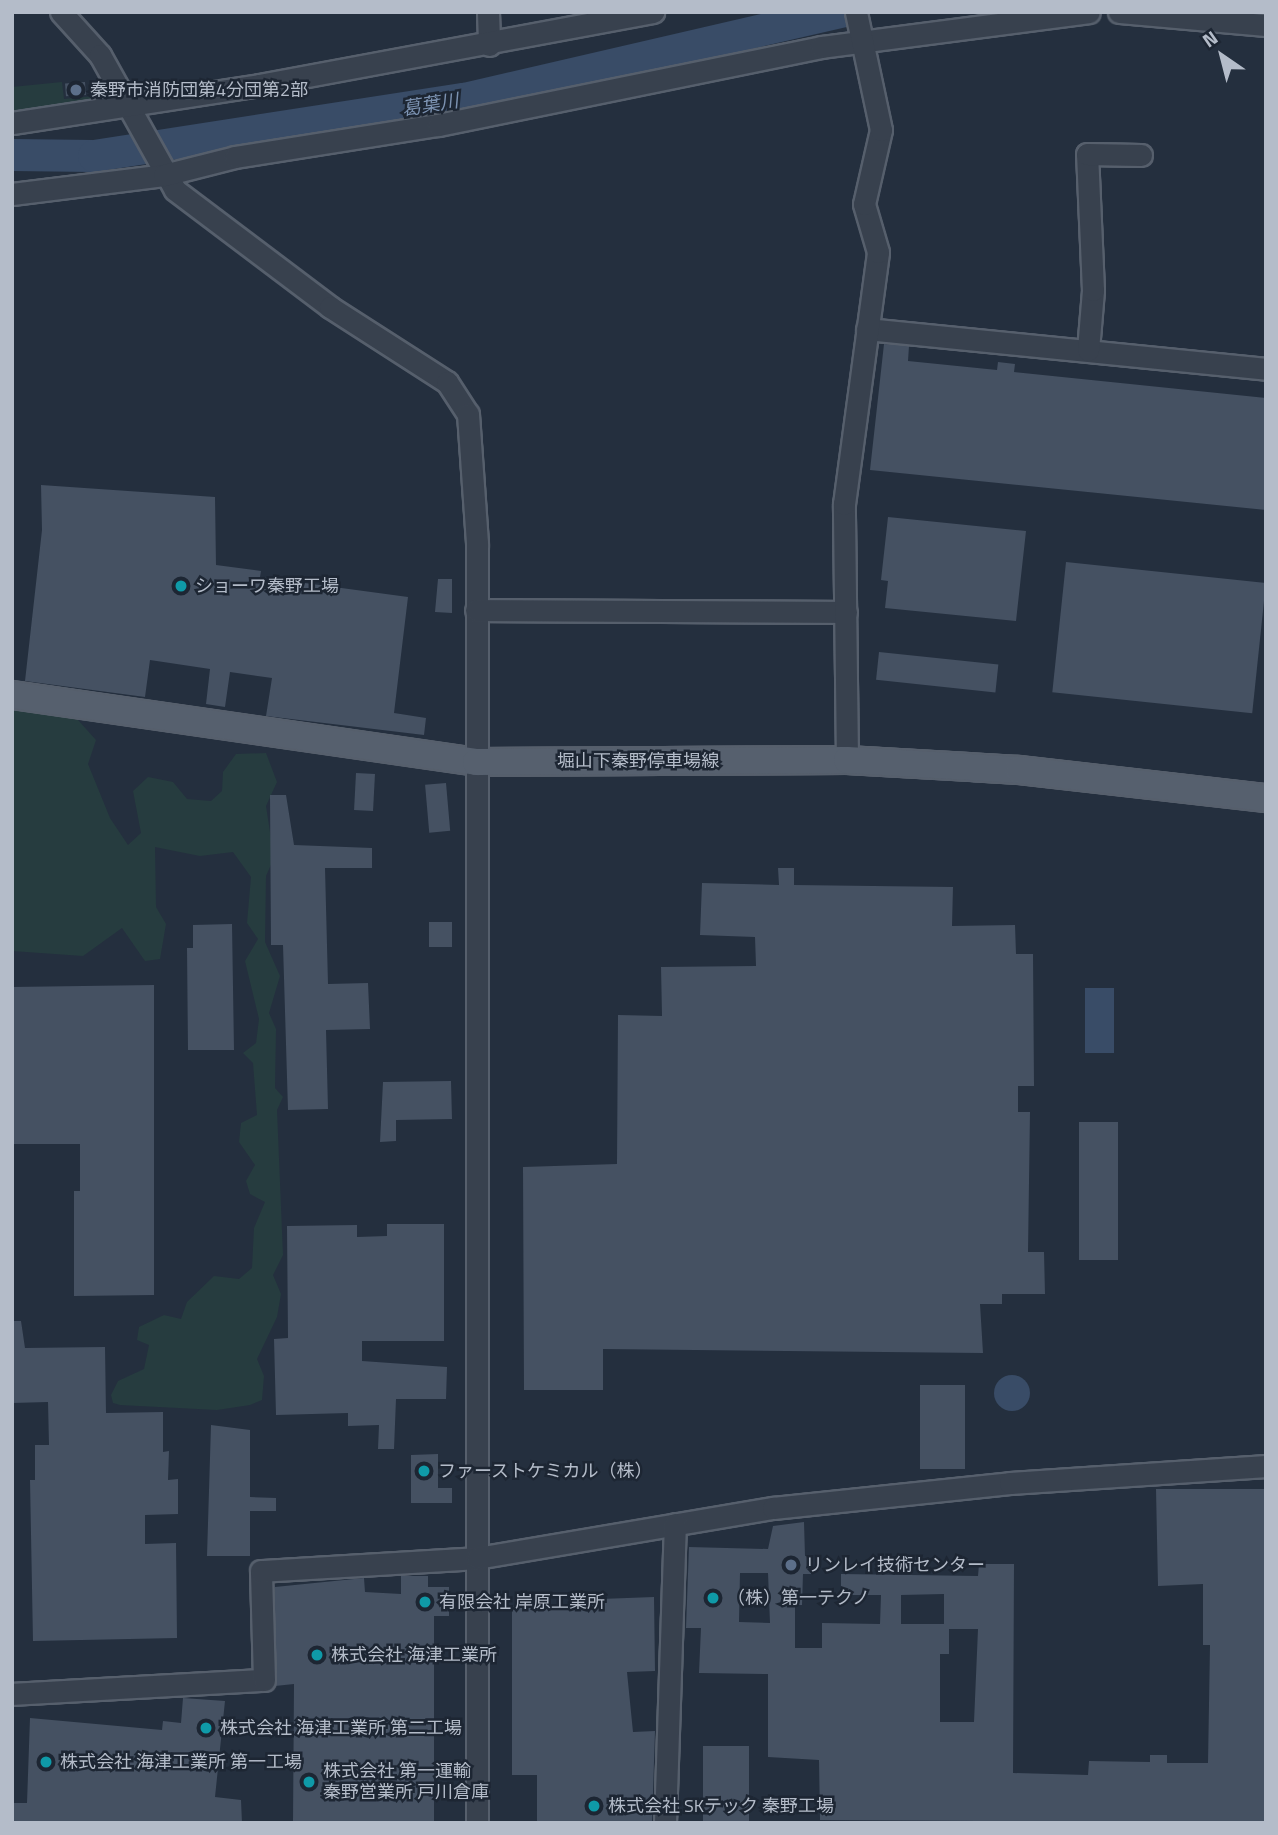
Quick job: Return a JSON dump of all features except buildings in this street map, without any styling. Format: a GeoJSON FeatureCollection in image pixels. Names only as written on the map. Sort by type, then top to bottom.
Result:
{"type":"FeatureCollection","features":[{"type":"Feature","properties":{"kind":"main road","name":"堀山下秦野停車場線"},"geometry":{"type":"LineString","coordinates":[[12,695],[476,762],[846,760],[1019,770],[1266,798]]}},
{"type":"Feature","properties":{"kind":"street"},"geometry":{"type":"LineString","coordinates":[[61,12],[100,55],[130,105],[161,170],[189,202],[330,307],[456,390],[470,427],[477,610],[477,1823]]}},
{"type":"Feature","properties":{"kind":"street"},"geometry":{"type":"LineString","coordinates":[[488,12],[489,45]]}},
{"type":"Feature","properties":{"kind":"street"},"geometry":{"type":"LineString","coordinates":[[12,123],[489,45],[653,12]]}},
{"type":"Feature","properties":{"kind":"street"},"geometry":{"type":"LineString","coordinates":[[846,760],[844,504],[878,252],[864,204],[881,130],[856,12]]}},
{"type":"Feature","properties":{"kind":"street"},"geometry":{"type":"LineString","coordinates":[[12,194],[161,170],[862,40],[1089,12]]}},
{"type":"Feature","properties":{"kind":"street"},"geometry":{"type":"LineString","coordinates":[[1119,12],[1266,25]]}},
{"type":"Feature","properties":{"kind":"street"},"geometry":{"type":"LineString","coordinates":[[1088,350],[1093,290],[1087,154],[1141,155]]}},
{"type":"Feature","properties":{"kind":"street"},"geometry":{"type":"LineString","coordinates":[[867,329],[1266,369]]}},
{"type":"Feature","properties":{"kind":"street"},"geometry":{"type":"LineString","coordinates":[[477,610],[846,612]]}},
{"type":"Feature","properties":{"kind":"street"},"geometry":{"type":"LineString","coordinates":[[12,1694],[264,1680],[261,1571],[477,1558],[773,1507],[1010,1483],[1266,1466]]}},
{"type":"Feature","properties":{"kind":"street"},"geometry":{"type":"LineString","coordinates":[[665,1823],[676,1524]]}},
{"type":"Feature","properties":{"kind":"green space"},"geometry":{"type":"Polygon","coordinates":[[[62,82],[64,99],[115,94],[117,103],[12,116],[12,87],[62,82]]]}},
{"type":"Feature","properties":{"kind":"green space"},"geometry":{"type":"Polygon","coordinates":[[[12,707],[78,720],[96,740],[88,764],[110,818],[128,845],[141,833],[133,791],[148,777],[173,782],[187,799],[211,801],[222,791],[223,772],[236,754],[266,753],[277,782],[266,806],[274,858],[266,876],[265,942],[280,976],[269,1013],[276,1029],[275,1088],[283,1097],[277,1110],[283,1255],[273,1275],[281,1294],[277,1317],[257,1359],[264,1376],[262,1400],[250,1405],[217,1410],[120,1405],[113,1403],[111,1395],[118,1381],[144,1369],[149,1345],[137,1340],[139,1327],[164,1315],[181,1319],[187,1302],[214,1276],[239,1279],[252,1268],[254,1228],[265,1202],[250,1194],[246,1181],[255,1165],[239,1142],[241,1123],[257,1115],[253,1063],[243,1053],[256,1043],[259,1019],[245,961],[258,939],[247,923],[251,877],[233,852],[200,856],[155,847],[156,907],[166,924],[160,959],[145,961],[122,928],[83,956],[12,951],[12,707]]]}},
{"type":"Feature","properties":{"kind":"water"},"geometry":{"type":"Polygon","coordinates":[[[1085,988],[1114,988],[1114,1053],[1085,1053],[1085,988]]]}},
{"type":"Feature","properties":{"kind":"water"},"geometry":{"type":"Polygon","coordinates":[[[1012,1375],[1025,1380],[1030,1393],[1025,1406],[1012,1411],[999,1406],[994,1393],[999,1380],[1012,1375]]]}},
{"type":"Feature","properties":{"kind":"waterway","name":"葛葉川"},"geometry":{"type":"LineString","coordinates":[[12,155],[94,156],[464,99],[842,12]]}},
{"type":"Feature","properties":{"kind":"place","name":"秦野市消防団第4分団第2部"},"geometry":{"type":"Point","coordinates":[76,90]}},
{"type":"Feature","properties":{"kind":"place","name":"ショーワ秦野工場"},"geometry":{"type":"Point","coordinates":[181,586]}},
{"type":"Feature","properties":{"kind":"place","name":"ファーストケミカル（株）"},"geometry":{"type":"Point","coordinates":[424,1471]}},
{"type":"Feature","properties":{"kind":"place","name":"リンレイ技術センター"},"geometry":{"type":"Point","coordinates":[791,1565]}},
{"type":"Feature","properties":{"kind":"place","name":"（株）第一テクノ"},"geometry":{"type":"Point","coordinates":[713,1598]}},
{"type":"Feature","properties":{"kind":"place","name":"有限会社 岸原工業所"},"geometry":{"type":"Point","coordinates":[425,1602]}},
{"type":"Feature","properties":{"kind":"place","name":"株式会社 海津工業所"},"geometry":{"type":"Point","coordinates":[317,1655]}},
{"type":"Feature","properties":{"kind":"place","name":"株式会社 海津工業所 第二工場"},"geometry":{"type":"Point","coordinates":[206,1728]}},
{"type":"Feature","properties":{"kind":"place","name":"株式会社 海津工業所 第一工場"},"geometry":{"type":"Point","coordinates":[46,1762]}},
{"type":"Feature","properties":{"kind":"place","name":"株式会社 第一運輸 秦野営業所 戸川倉庫"},"geometry":{"type":"Point","coordinates":[309,1782]}},
{"type":"Feature","properties":{"kind":"place","name":"株式会社 SKテック 秦野工場"},"geometry":{"type":"Point","coordinates":[594,1806]}}]}
